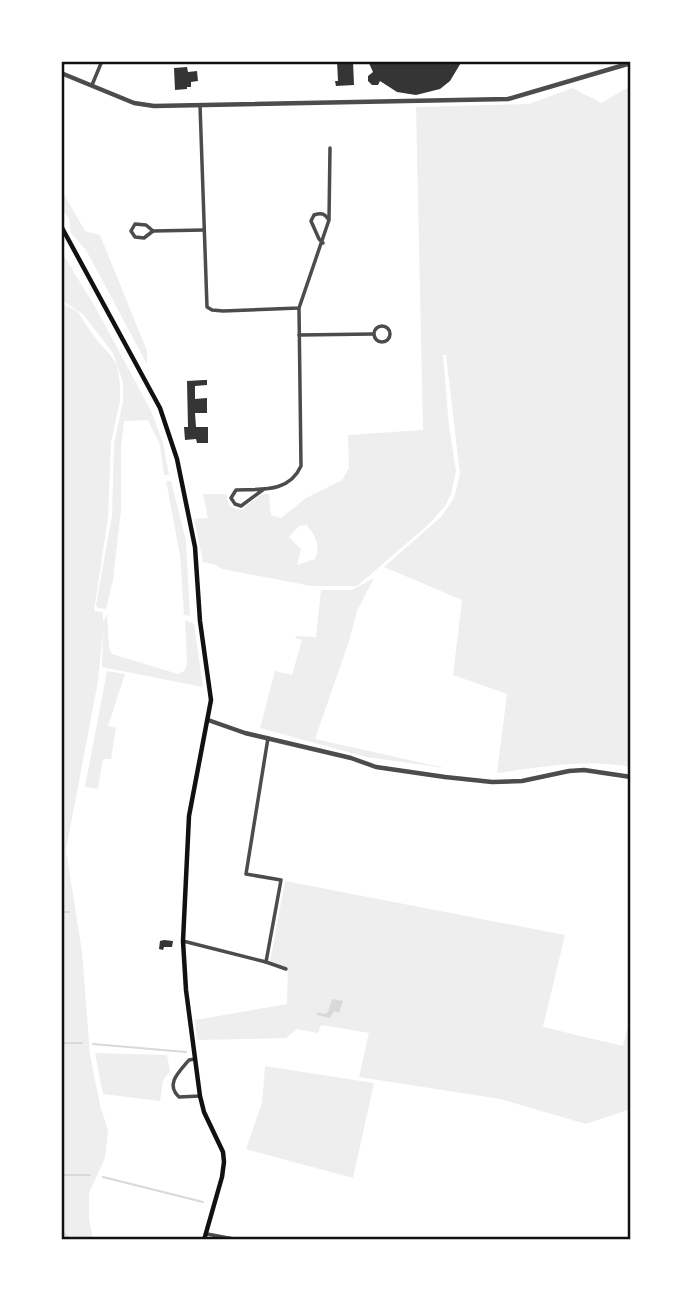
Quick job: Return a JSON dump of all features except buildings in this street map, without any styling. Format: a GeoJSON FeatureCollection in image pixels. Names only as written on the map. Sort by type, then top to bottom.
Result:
{"type":"FeatureCollection","features":[{"type":"Feature","properties":{"kind":"main road"},"geometry":{"type":"LineString","coordinates":[[61,226],[160,408],[177,459],[195,547],[200,621],[211,700],[189,816],[183,941],[186,990],[200,1097],[223,1152],[224,1162],[204,1236]]}},
{"type":"Feature","properties":{"kind":"street"},"geometry":{"type":"LineString","coordinates":[[92,86],[102,61]]}},
{"type":"Feature","properties":{"kind":"street"},"geometry":{"type":"LineString","coordinates":[[61,73],[134,103],[153,106],[508,99],[631,63]]}},
{"type":"Feature","properties":{"kind":"street"},"geometry":{"type":"LineString","coordinates":[[200,105],[207,307],[223,311],[299,308]]}},
{"type":"Feature","properties":{"kind":"street"},"geometry":{"type":"LineString","coordinates":[[264,489],[241,506],[235,504],[231,498],[236,490],[281,487],[291,482],[301,466],[299,308],[329,220],[330,148]]}},
{"type":"Feature","properties":{"kind":"street"},"geometry":{"type":"LineString","coordinates":[[323,243],[319,240],[312,221],[314,215],[320,213],[326,215],[329,220]]}},
{"type":"Feature","properties":{"kind":"street"},"geometry":{"type":"LineString","coordinates":[[153,231],[139,223],[131,232],[140,239],[153,231],[204,230]]}},
{"type":"Feature","properties":{"kind":"street"},"geometry":{"type":"LineString","coordinates":[[380,326],[386,327],[390,334],[388,339],[382,342],[375,339],[373,334],[380,326]]}},
{"type":"Feature","properties":{"kind":"street"},"geometry":{"type":"LineString","coordinates":[[299,335],[373,334]]}},
{"type":"Feature","properties":{"kind":"street"},"geometry":{"type":"LineString","coordinates":[[208,720],[376,767],[445,777],[492,782],[522,781],[584,770],[631,777]]}},
{"type":"Feature","properties":{"kind":"street"},"geometry":{"type":"LineString","coordinates":[[266,962],[281,880],[246,874],[268,738]]}},
{"type":"Feature","properties":{"kind":"street"},"geometry":{"type":"LineString","coordinates":[[183,941],[286,969]]}},
{"type":"Feature","properties":{"kind":"street"},"geometry":{"type":"LineString","coordinates":[[195,1059],[189,1060],[178,1073],[172,1083],[172,1089],[179,1097],[200,1097]]}},
{"type":"Feature","properties":{"kind":"street"},"geometry":{"type":"LineString","coordinates":[[204,1236],[239,1240]]}},
{"type":"Feature","properties":{"kind":"shaded area"},"geometry":{"type":"Polygon","coordinates":[[[631,86],[631,767],[581,763],[497,773],[507,694],[453,675],[462,600],[384,567],[441,517],[454,498],[460,474],[446,355],[443,355],[449,426],[456,471],[451,494],[445,506],[428,525],[357,586],[311,586],[222,569],[203,562],[194,519],[208,518],[203,494],[227,494],[230,506],[242,510],[261,494],[269,494],[271,515],[281,518],[306,498],[342,480],[349,468],[348,435],[423,430],[416,107],[528,104],[573,88],[601,103],[631,86]],[[307,525],[299,526],[289,537],[301,549],[297,565],[315,559],[317,554],[315,537],[307,525]]]}},
{"type":"Feature","properties":{"kind":"shaded area"},"geometry":{"type":"Polygon","coordinates":[[[61,189],[85,231],[100,235],[147,351],[147,364],[86,250],[71,233],[69,219],[61,207],[61,189]]]}},
{"type":"Feature","properties":{"kind":"shaded area"},"geometry":{"type":"Polygon","coordinates":[[[61,251],[97,310],[151,411],[163,443],[169,475],[164,475],[160,445],[148,420],[124,421],[121,447],[121,510],[113,580],[106,609],[96,605],[112,516],[114,444],[123,401],[123,382],[113,353],[83,314],[61,300],[61,251]]]}},
{"type":"Feature","properties":{"kind":"shaded area"},"geometry":{"type":"Polygon","coordinates":[[[61,303],[77,311],[111,356],[117,365],[120,384],[120,401],[111,443],[108,518],[94,611],[103,612],[103,622],[107,614],[109,648],[112,654],[178,674],[184,671],[187,665],[185,620],[194,624],[203,687],[102,667],[103,629],[98,681],[66,850],[82,952],[90,1055],[108,1131],[105,1158],[89,1193],[89,1218],[93,1240],[61,1240],[61,303]]]}},
{"type":"Feature","properties":{"kind":"shaded area"},"geometry":{"type":"Polygon","coordinates":[[[166,481],[171,481],[186,541],[190,616],[184,615],[180,555],[166,481]]]}},
{"type":"Feature","properties":{"kind":"shaded area"},"geometry":{"type":"Polygon","coordinates":[[[374,578],[357,611],[315,739],[445,768],[366,757],[260,728],[275,671],[292,675],[302,640],[295,638],[296,636],[316,637],[321,590],[352,590],[374,578]]]}},
{"type":"Feature","properties":{"kind":"shaded area"},"geometry":{"type":"Polygon","coordinates":[[[107,671],[125,674],[108,726],[116,728],[111,759],[103,759],[98,789],[85,787],[107,671]]]}},
{"type":"Feature","properties":{"kind":"shaded area"},"geometry":{"type":"Polygon","coordinates":[[[285,881],[565,935],[543,1027],[623,1046],[631,1015],[631,1109],[586,1124],[500,1099],[359,1077],[369,1033],[321,1025],[318,1033],[297,1029],[286,1038],[197,1040],[195,1020],[287,1004],[288,968],[270,962],[285,881]]]}},
{"type":"Feature","properties":{"kind":"shaded area"},"geometry":{"type":"Polygon","coordinates":[[[332,999],[343,1001],[339,1013],[334,1011],[330,1018],[317,1015],[317,1012],[328,1012],[332,999]]]}},
{"type":"Feature","properties":{"kind":"shaded area"},"geometry":{"type":"Polygon","coordinates":[[[95,1053],[167,1055],[170,1071],[163,1080],[160,1101],[103,1094],[95,1053]]]}},
{"type":"Feature","properties":{"kind":"shaded area"},"geometry":{"type":"Polygon","coordinates":[[[265,1066],[374,1083],[353,1178],[246,1149],[262,1103],[265,1066]]]}},
{"type":"Feature","properties":{"kind":"waterway"},"geometry":{"type":"LineString","coordinates":[[61,912],[69,912]]}},
{"type":"Feature","properties":{"kind":"waterway"},"geometry":{"type":"LineString","coordinates":[[61,1043],[82,1043]]}},
{"type":"Feature","properties":{"kind":"waterway"},"geometry":{"type":"LineString","coordinates":[[93,1044],[186,1052]]}},
{"type":"Feature","properties":{"kind":"waterway"},"geometry":{"type":"LineString","coordinates":[[61,1175],[90,1175]]}},
{"type":"Feature","properties":{"kind":"waterway"},"geometry":{"type":"LineString","coordinates":[[103,1177],[203,1202]]}},
{"type":"Feature","properties":{"kind":"waterway"},"geometry":{"type":"LineString","coordinates":[[61,1230],[70,1240]]}}]}
